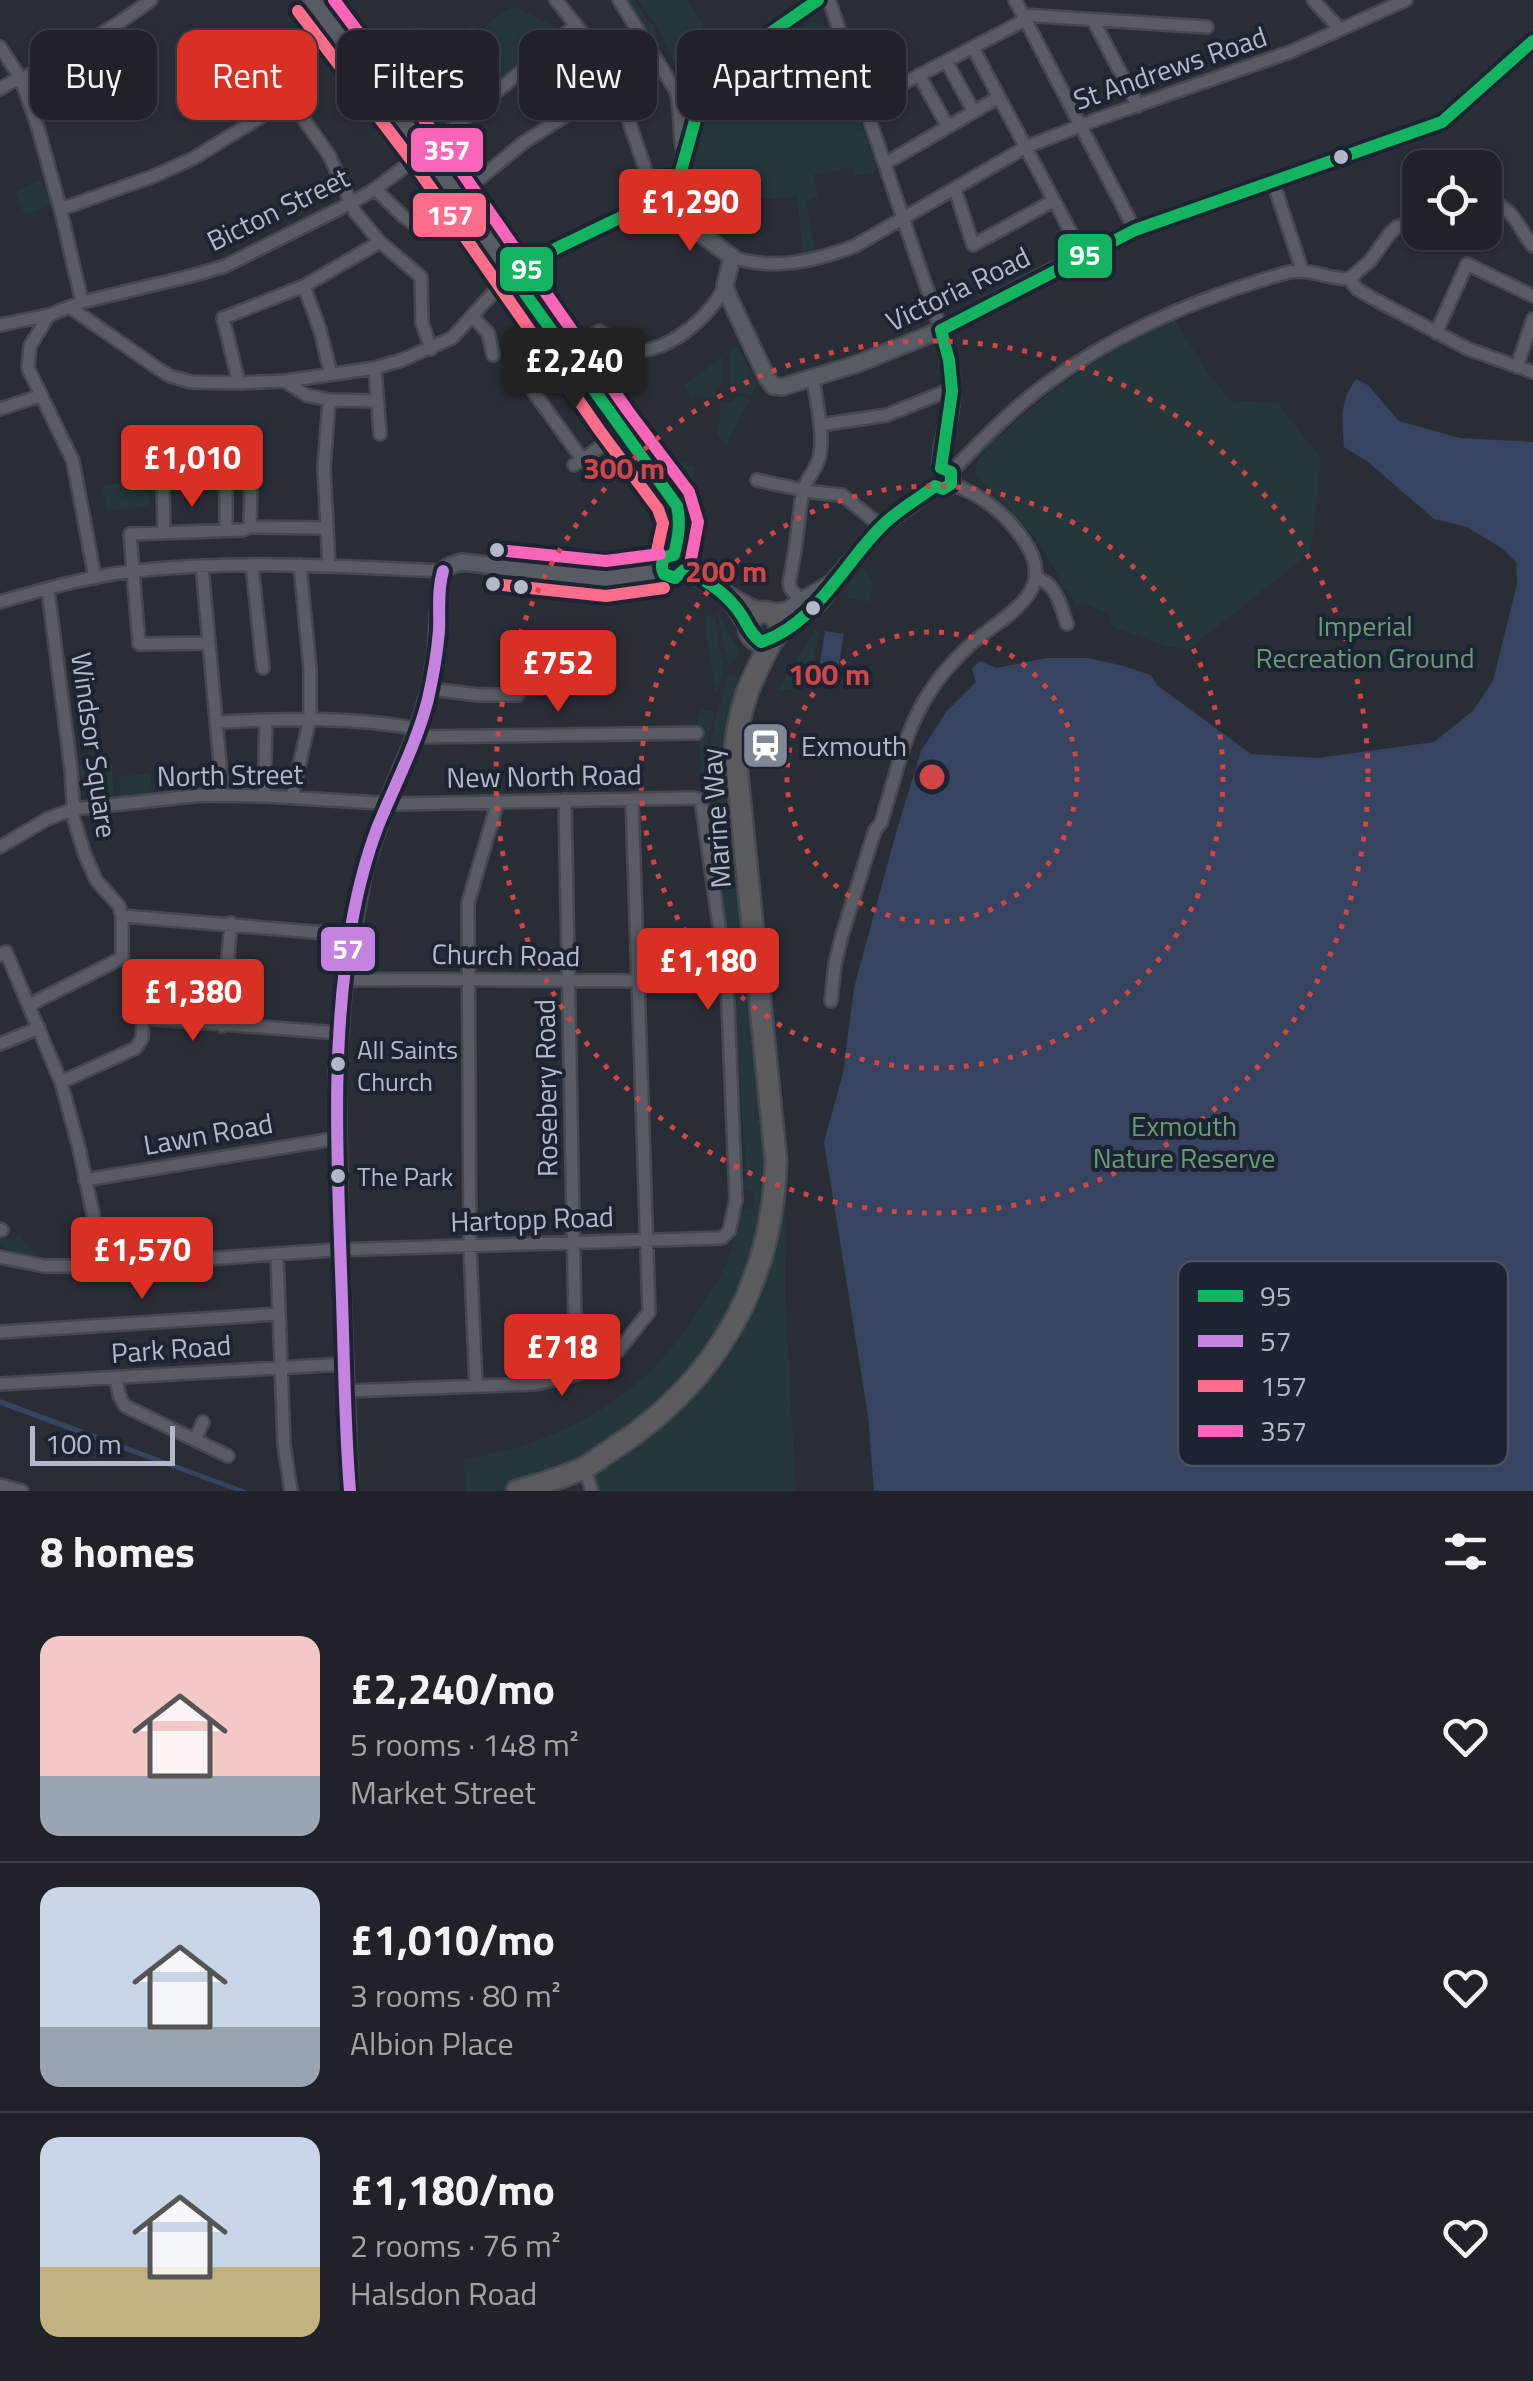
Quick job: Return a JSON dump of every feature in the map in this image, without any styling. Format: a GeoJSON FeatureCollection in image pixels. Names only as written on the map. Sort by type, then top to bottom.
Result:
{"type":"FeatureCollection","features":[{"type":"Feature","properties":{"kind":"highway","name":"Marine Way"},"geometry":{"type":"LineString","coordinates":[[516,1491],[584,1468],[652,1422],[706,1366],[736,1323],[758,1272],[776,1180],[774,1125],[735,750],[739,718],[764,627]]}},
{"type":"Feature","properties":{"kind":"street"},"geometry":{"type":"LineString","coordinates":[[0,89],[106,32],[150,0]]}},
{"type":"Feature","properties":{"kind":"street"},"geometry":{"type":"LineString","coordinates":[[312,0],[426,152],[674,501],[681,522],[674,555]]}},
{"type":"Feature","properties":{"kind":"street"},"geometry":{"type":"LineString","coordinates":[[556,0],[578,30]]}},
{"type":"Feature","properties":{"kind":"street"},"geometry":{"type":"LineString","coordinates":[[619,0],[676,91],[684,158]]}},
{"type":"Feature","properties":{"kind":"street"},"geometry":{"type":"LineString","coordinates":[[629,120],[650,182],[649,208],[661,222],[672,216],[678,200],[676,182],[703,92],[714,72],[818,0]]}},
{"type":"Feature","properties":{"kind":"street"},"geometry":{"type":"LineString","coordinates":[[829,0],[840,30]]}},
{"type":"Feature","properties":{"kind":"street"},"geometry":{"type":"LineString","coordinates":[[1014,0],[1135,230]]}},
{"type":"Feature","properties":{"kind":"street"},"geometry":{"type":"LineString","coordinates":[[1314,0],[1340,30]]}},
{"type":"Feature","properties":{"kind":"street","name":"St Andrews Road"},"geometry":{"type":"LineString","coordinates":[[732,257],[785,264],[819,259],[855,246],[1026,147],[1290,52],[1406,0]]}},
{"type":"Feature","properties":{"kind":"street"},"geometry":{"type":"LineString","coordinates":[[906,82],[1024,18],[1207,27]]}},
{"type":"Feature","properties":{"kind":"street"},"geometry":{"type":"LineString","coordinates":[[317,41],[328,20]]}},
{"type":"Feature","properties":{"kind":"street"},"geometry":{"type":"LineString","coordinates":[[1094,20],[1138,106]]}},
{"type":"Feature","properties":{"kind":"street","name":"Bicton Street"},"geometry":{"type":"LineString","coordinates":[[0,324],[49,315],[225,266],[351,203],[426,152],[575,26]]}},
{"type":"Feature","properties":{"kind":"street","name":"Victoria Road"},"geometry":{"type":"LineString","coordinates":[[725,286],[773,386],[813,378],[941,330],[1135,230],[1442,122],[1533,41]]}},
{"type":"Feature","properties":{"kind":"street"},"geometry":{"type":"LineString","coordinates":[[0,47],[21,78],[61,209],[77,305],[170,376],[191,382],[285,381],[374,368],[431,349],[452,338],[487,298],[557,248],[634,211],[648,200]]}},
{"type":"Feature","properties":{"kind":"street"},"geometry":{"type":"LineString","coordinates":[[974,48],[1083,255]]}},
{"type":"Feature","properties":{"kind":"street"},"geometry":{"type":"LineString","coordinates":[[946,61],[974,112]]}},
{"type":"Feature","properties":{"kind":"street"},"geometry":{"type":"LineString","coordinates":[[919,75],[948,127]]}},
{"type":"Feature","properties":{"kind":"street"},"geometry":{"type":"LineString","coordinates":[[886,163],[999,97]]}},
{"type":"Feature","properties":{"kind":"street"},"geometry":{"type":"LineString","coordinates":[[61,209],[194,158],[255,120]]}},
{"type":"Feature","properties":{"kind":"street"},"geometry":{"type":"LineString","coordinates":[[303,120],[329,155],[355,212],[380,242],[421,278],[422,323],[431,349]]}},
{"type":"Feature","properties":{"kind":"street"},"geometry":{"type":"LineString","coordinates":[[375,189],[420,228],[524,143],[559,120]]}},
{"type":"Feature","properties":{"kind":"street"},"geometry":{"type":"LineString","coordinates":[[872,120],[948,357],[952,389],[940,450],[944,478]]}},
{"type":"Feature","properties":{"kind":"street"},"geometry":{"type":"LineString","coordinates":[[650,182],[668,177],[676,182]]}},
{"type":"Feature","properties":{"kind":"street"},"geometry":{"type":"LineString","coordinates":[[1272,182],[1302,270]]}},
{"type":"Feature","properties":{"kind":"street"},"geometry":{"type":"LineString","coordinates":[[955,189],[973,245],[1053,200]]}},
{"type":"Feature","properties":{"kind":"street"},"geometry":{"type":"LineString","coordinates":[[1502,206],[1533,246]]}},
{"type":"Feature","properties":{"kind":"street"},"geometry":{"type":"LineString","coordinates":[[569,355],[599,331],[620,348],[631,350],[672,342],[712,308],[725,286],[732,257],[672,216]]}},
{"type":"Feature","properties":{"kind":"street"},"geometry":{"type":"LineString","coordinates":[[764,627],[832,583],[881,526],[944,478],[1030,396],[1079,360],[1168,314],[1272,277],[1302,270],[1350,279],[1370,261],[1390,233],[1402,225]]}},
{"type":"Feature","properties":{"kind":"street"},"geometry":{"type":"LineString","coordinates":[[239,383],[223,318],[304,286],[380,242]]}},
{"type":"Feature","properties":{"kind":"street"},"geometry":{"type":"LineString","coordinates":[[1436,333],[1467,264],[1533,296]]}},
{"type":"Feature","properties":{"kind":"street"},"geometry":{"type":"LineString","coordinates":[[1350,279],[1357,289],[1436,333],[1533,372]]}},
{"type":"Feature","properties":{"kind":"street"},"geometry":{"type":"LineString","coordinates":[[304,286],[332,374]]}},
{"type":"Feature","properties":{"kind":"street"},"geometry":{"type":"LineString","coordinates":[[49,315],[33,340],[28,368],[73,461],[95,578]]}},
{"type":"Feature","properties":{"kind":"street"},"geometry":{"type":"LineString","coordinates":[[473,317],[488,332],[493,356]]}},
{"type":"Feature","properties":{"kind":"street"},"geometry":{"type":"LineString","coordinates":[[1518,367],[1533,319]]}},
{"type":"Feature","properties":{"kind":"street"},"geometry":{"type":"LineString","coordinates":[[374,368],[380,434]]}},
{"type":"Feature","properties":{"kind":"street"},"geometry":{"type":"LineString","coordinates":[[802,603],[789,582],[803,490],[819,460],[820,426],[813,378]]}},
{"type":"Feature","properties":{"kind":"street"},"geometry":{"type":"LineString","coordinates":[[285,381],[306,394],[329,400],[376,401]]}},
{"type":"Feature","properties":{"kind":"street"},"geometry":{"type":"LineString","coordinates":[[820,426],[887,415],[952,389]]}},
{"type":"Feature","properties":{"kind":"street"},"geometry":{"type":"LineString","coordinates":[[533,391],[578,462],[623,431]]}},
{"type":"Feature","properties":{"kind":"street"},"geometry":{"type":"LineString","coordinates":[[0,408],[40,396]]}},
{"type":"Feature","properties":{"kind":"street"},"geometry":{"type":"LineString","coordinates":[[329,400],[324,468],[329,566]]}},
{"type":"Feature","properties":{"kind":"street"},"geometry":{"type":"LineString","coordinates":[[226,476],[226,530]]}},
{"type":"Feature","properties":{"kind":"street"},"geometry":{"type":"LineString","coordinates":[[831,1002],[842,935],[874,830],[882,823],[906,742],[922,705],[944,672],[969,646],[1022,604],[1036,578],[1031,551],[1006,517],[979,496],[944,478]]}},
{"type":"Feature","properties":{"kind":"street"},"geometry":{"type":"LineString","coordinates":[[757,480],[842,494],[881,526]]}},
{"type":"Feature","properties":{"kind":"street"},"geometry":{"type":"LineString","coordinates":[[163,484],[164,532]]}},
{"type":"Feature","properties":{"kind":"street"},"geometry":{"type":"LineString","coordinates":[[250,484],[250,527]]}},
{"type":"Feature","properties":{"kind":"street"},"geometry":{"type":"LineString","coordinates":[[209,643],[138,644],[130,534],[250,527],[325,528]]}},
{"type":"Feature","properties":{"kind":"street"},"geometry":{"type":"LineString","coordinates":[[684,570],[671,578],[662,571],[661,564],[664,558],[674,555],[682,560],[684,570],[723,592],[764,627]]}},
{"type":"Feature","properties":{"kind":"street"},"geometry":{"type":"LineString","coordinates":[[0,602],[134,571],[202,566],[443,570],[462,562],[606,580],[662,571]]}},
{"type":"Feature","properties":{"kind":"street"},"geometry":{"type":"LineString","coordinates":[[292,797],[310,718],[310,669],[300,565]]}},
{"type":"Feature","properties":{"kind":"street"},"geometry":{"type":"LineString","coordinates":[[202,566],[220,796]]}},
{"type":"Feature","properties":{"kind":"street"},"geometry":{"type":"LineString","coordinates":[[252,566],[263,668]]}},
{"type":"Feature","properties":{"kind":"street"},"geometry":{"type":"LineString","coordinates":[[350,1491],[340,1250],[339,1034],[344,980],[364,868],[417,733],[430,689],[443,570]]}},
{"type":"Feature","properties":{"kind":"street"},"geometry":{"type":"LineString","coordinates":[[1036,578],[1054,588],[1067,624]]}},
{"type":"Feature","properties":{"kind":"street"},"geometry":{"type":"LineString","coordinates":[[764,627],[814,608],[832,583]]}},
{"type":"Feature","properties":{"kind":"street","name":"Windsor Square"},"geometry":{"type":"LineString","coordinates":[[48,590],[74,820],[96,880],[119,906],[122,916]]}},
{"type":"Feature","properties":{"kind":"street"},"geometry":{"type":"LineString","coordinates":[[430,689],[518,695],[523,667]]}},
{"type":"Feature","properties":{"kind":"street"},"geometry":{"type":"LineString","coordinates":[[216,722],[310,718],[388,723],[417,733],[697,733]]}},
{"type":"Feature","properties":{"kind":"street"},"geometry":{"type":"LineString","coordinates":[[264,796],[266,720]]}},
{"type":"Feature","properties":{"kind":"street","name":"North Street"},"geometry":{"type":"LineString","coordinates":[[0,847],[47,819],[74,809],[202,795],[387,803]]}},
{"type":"Feature","properties":{"kind":"street"},"geometry":{"type":"LineString","coordinates":[[346,1391],[536,1384],[576,1375],[618,1350],[649,1312],[632,799]]}},
{"type":"Feature","properties":{"kind":"street","name":"Rosebery Road"},"geometry":{"type":"LineString","coordinates":[[565,800],[576,1375]]}},
{"type":"Feature","properties":{"kind":"street","name":"New North Road"},"geometry":{"type":"LineString","coordinates":[[387,803],[701,800],[727,981]]}},
{"type":"Feature","properties":{"kind":"street"},"geometry":{"type":"LineString","coordinates":[[476,1386],[470,1247],[468,903],[498,802]]}},
{"type":"Feature","properties":{"kind":"street"},"geometry":{"type":"LineString","coordinates":[[29,1005],[122,957],[122,916],[351,934]]}},
{"type":"Feature","properties":{"kind":"street"},"geometry":{"type":"LineString","coordinates":[[222,1026],[231,923]]}},
{"type":"Feature","properties":{"kind":"street"},"geometry":{"type":"LineString","coordinates":[[0,955],[6,952],[61,1082],[104,1266]]}},
{"type":"Feature","properties":{"kind":"street","name":"Church Road"},"geometry":{"type":"LineString","coordinates":[[344,980],[727,981]]}},
{"type":"Feature","properties":{"kind":"street","name":"Hartopp Road"},"geometry":{"type":"LineString","coordinates":[[0,1257],[44,1266],[104,1266],[340,1250],[722,1238],[729,1231],[736,1200],[727,981]]}},
{"type":"Feature","properties":{"kind":"street"},"geometry":{"type":"LineString","coordinates":[[61,1082],[136,1048],[142,1038],[143,1018],[339,1034]]}},
{"type":"Feature","properties":{"kind":"street"},"geometry":{"type":"LineString","coordinates":[[0,1044],[39,1028]]}},
{"type":"Feature","properties":{"kind":"street","name":"Lawn Road"},"geometry":{"type":"LineString","coordinates":[[85,1180],[339,1138]]}},
{"type":"Feature","properties":{"kind":"street"},"geometry":{"type":"LineString","coordinates":[[277,1256],[284,1445],[291,1491]]}},
{"type":"Feature","properties":{"kind":"street"},"geometry":{"type":"LineString","coordinates":[[0,1332],[278,1314]]}},
{"type":"Feature","properties":{"kind":"street","name":"Park Road"},"geometry":{"type":"LineString","coordinates":[[0,1384],[345,1364]]}},
{"type":"Feature","properties":{"kind":"street"},"geometry":{"type":"LineString","coordinates":[[116,1378],[118,1395],[125,1406],[228,1456]]}},
{"type":"Feature","properties":{"kind":"street"},"geometry":{"type":"LineString","coordinates":[[195,1440],[202,1422]]}},
{"type":"Feature","properties":{"kind":"street"},"geometry":{"type":"LineString","coordinates":[[584,1468],[592,1491]]}},
{"type":"Feature","properties":{"kind":"street"},"geometry":{"type":"LineString","coordinates":[[0,1485],[22,1491]]}},
{"type":"Feature","properties":{"kind":"shaded area"},"geometry":{"type":"Polygon","coordinates":[[[626,0],[634,0],[654,30],[646,30],[626,0]]]}},
{"type":"Feature","properties":{"kind":"shaded area"},"geometry":{"type":"Polygon","coordinates":[[[638,0],[687,0],[703,25],[703,30],[677,30],[677,69],[657,26],[638,0]]]}},
{"type":"Feature","properties":{"kind":"shaded area"},"geometry":{"type":"Polygon","coordinates":[[[516,7],[556,27],[519,30],[519,63],[499,82],[499,30],[484,30],[499,15],[516,7]]]}},
{"type":"Feature","properties":{"kind":"shaded area"},"geometry":{"type":"Polygon","coordinates":[[[812,21],[832,30],[799,30],[812,21]]]}},
{"type":"Feature","properties":{"kind":"shaded area"},"geometry":{"type":"Polygon","coordinates":[[[410,25],[432,30],[404,30],[410,25]]]}},
{"type":"Feature","properties":{"kind":"shaded area"},"geometry":{"type":"Polygon","coordinates":[[[454,120],[433,136],[426,136],[419,127],[420,121],[454,120]]]}},
{"type":"Feature","properties":{"kind":"shaded area"},"geometry":{"type":"Polygon","coordinates":[[[704,120],[861,120],[876,168],[874,172],[854,176],[852,167],[813,175],[818,197],[807,201],[814,252],[803,254],[797,196],[769,198],[725,190],[701,219],[686,201],[704,120]]]}},
{"type":"Feature","properties":{"kind":"shaded area"},"geometry":{"type":"Polygon","coordinates":[[[40,180],[42,186],[47,184],[53,204],[28,214],[16,192],[40,180]]]}},
{"type":"Feature","properties":{"kind":"shaded area"},"geometry":{"type":"Polygon","coordinates":[[[1174,320],[1229,400],[1278,403],[1321,459],[1311,552],[1189,649],[1166,646],[1112,627],[1109,614],[1083,603],[1076,605],[1037,542],[975,475],[987,448],[1049,394],[1109,354],[1174,320]]]}},
{"type":"Feature","properties":{"kind":"shaded area"},"geometry":{"type":"Polygon","coordinates":[[[738,346],[757,385],[752,395],[737,393],[735,385],[729,382],[730,351],[738,346]]]}},
{"type":"Feature","properties":{"kind":"shaded area"},"geometry":{"type":"Polygon","coordinates":[[[723,357],[722,383],[716,388],[716,396],[691,397],[683,385],[723,357]]]}},
{"type":"Feature","properties":{"kind":"shaded area"},"geometry":{"type":"Polygon","coordinates":[[[737,396],[750,399],[726,445],[716,432],[719,406],[737,396]]]}},
{"type":"Feature","properties":{"kind":"shaded area"},"geometry":{"type":"Polygon","coordinates":[[[679,461],[695,466],[693,501],[673,475],[679,461]]]}},
{"type":"Feature","properties":{"kind":"shaded area"},"geometry":{"type":"Polygon","coordinates":[[[148,479],[149,505],[107,511],[102,486],[148,479]]]}},
{"type":"Feature","properties":{"kind":"shaded area"},"geometry":{"type":"Polygon","coordinates":[[[861,568],[873,583],[869,602],[848,598],[846,588],[861,568]]]}},
{"type":"Feature","properties":{"kind":"shaded area"},"geometry":{"type":"Polygon","coordinates":[[[717,609],[740,654],[728,665],[718,617],[717,609]]]}},
{"type":"Feature","properties":{"kind":"shaded area"},"geometry":{"type":"Polygon","coordinates":[[[714,615],[724,670],[716,695],[704,617],[714,615]]]}},
{"type":"Feature","properties":{"kind":"shaded area"},"geometry":{"type":"Polygon","coordinates":[[[815,630],[819,631],[812,672],[849,677],[849,683],[777,691],[815,630]]]}},
{"type":"Feature","properties":{"kind":"shaded area"},"geometry":{"type":"Polygon","coordinates":[[[731,675],[739,681],[731,709],[770,1127],[769,1201],[742,1297],[692,1374],[597,1452],[525,1483],[496,1491],[466,1491],[463,1460],[530,1443],[576,1424],[642,1379],[694,1319],[727,1262],[741,1210],[753,1208],[756,1193],[744,1190],[745,1153],[730,944],[709,798],[711,739],[731,675]]]}},
{"type":"Feature","properties":{"kind":"shaded area"},"geometry":{"type":"Polygon","coordinates":[[[701,710],[714,714],[704,777],[697,715],[701,710]]]}},
{"type":"Feature","properties":{"kind":"shaded area"},"geometry":{"type":"Polygon","coordinates":[[[111,762],[114,797],[103,798],[79,778],[77,765],[111,762]]]}},
{"type":"Feature","properties":{"kind":"shaded area"},"geometry":{"type":"Polygon","coordinates":[[[150,773],[152,792],[121,796],[119,777],[150,773]]]}},
{"type":"Feature","properties":{"kind":"shaded area"},"geometry":{"type":"Polygon","coordinates":[[[786,1198],[785,1295],[796,1491],[597,1491],[594,1471],[723,1351],[778,1201],[786,1198]]]}},
{"type":"Feature","properties":{"kind":"shaded area"},"geometry":{"type":"Polygon","coordinates":[[[0,1232],[11,1241],[19,1235],[40,1258],[14,1253],[0,1245],[0,1232]]]}},
{"type":"Feature","properties":{"kind":"water","name":"Exmouth Nature Reserve"},"geometry":{"type":"Polygon","coordinates":[[[1356,379],[1368,385],[1399,421],[1460,438],[1533,442],[1533,1491],[874,1491],[868,1416],[824,1142],[843,1073],[854,988],[921,751],[946,712],[976,682],[972,668],[980,661],[996,668],[1047,658],[1088,658],[1151,675],[1157,685],[1251,754],[1318,758],[1434,742],[1473,711],[1493,681],[1517,584],[1516,562],[1503,549],[1467,527],[1434,519],[1368,462],[1344,447],[1342,420],[1356,379]]]}},
{"type":"Feature","properties":{"kind":"water"},"geometry":{"type":"Polygon","coordinates":[[[825,631],[844,634],[838,670],[819,667],[825,631]]]}},
{"type":"Feature","properties":{"kind":"water"},"geometry":{"type":"Polygon","coordinates":[[[0,1399],[248,1491],[235,1491],[0,1405],[0,1399]]]}},
{"type":"Feature","properties":{"kind":"transit line","name":"357"},"geometry":{"type":"LineString","coordinates":[[334,0],[440,141],[689,492],[698,522],[691,559]]}},
{"type":"Feature","properties":{"kind":"transit line","name":"95"},"geometry":{"type":"LineString","coordinates":[[818,0],[714,72],[675,182],[668,177],[650,183],[648,200],[634,211],[557,248],[514,278],[677,506],[677,543],[674,555],[663,561],[664,574],[675,578],[684,570],[709,583],[724,594],[761,642],[780,634],[812,609],[892,517],[935,486],[943,489],[951,484],[951,472],[941,468],[952,391],[941,330],[1135,230],[1442,122],[1533,41]]}},
{"type":"Feature","properties":{"kind":"transit line","name":"157"},"geometry":{"type":"LineString","coordinates":[[298,11],[412,161],[658,509],[663,523],[657,551]]}},
{"type":"Feature","properties":{"kind":"transit line","name":"357"},"geometry":{"type":"LineString","coordinates":[[497,550],[606,561],[660,554]]}},
{"type":"Feature","properties":{"kind":"transit line","name":"57"},"geometry":{"type":"LineString","coordinates":[[350,1491],[337,1139],[345,965],[366,861],[428,699],[438,640],[443,571]]}},
{"type":"Feature","properties":{"kind":"transit line","name":"157"},"geometry":{"type":"LineString","coordinates":[[493,584],[606,596],[664,588]]}},
{"type":"Feature","properties":{"kind":"place","name":"Exmouth"},"geometry":{"type":"Point","coordinates":[766,746]}},
{"type":"Feature","properties":{"kind":"place","name":"All Saints Church"},"geometry":{"type":"Point","coordinates":[338,1064]}},
{"type":"Feature","properties":{"kind":"place","name":"The Park"},"geometry":{"type":"Point","coordinates":[338,1176]}},
{"type":"Feature","properties":{"kind":"park label","name":"Imperial Recreation Ground"},"geometry":{"type":"Point","coordinates":[1365,642]}}]}
